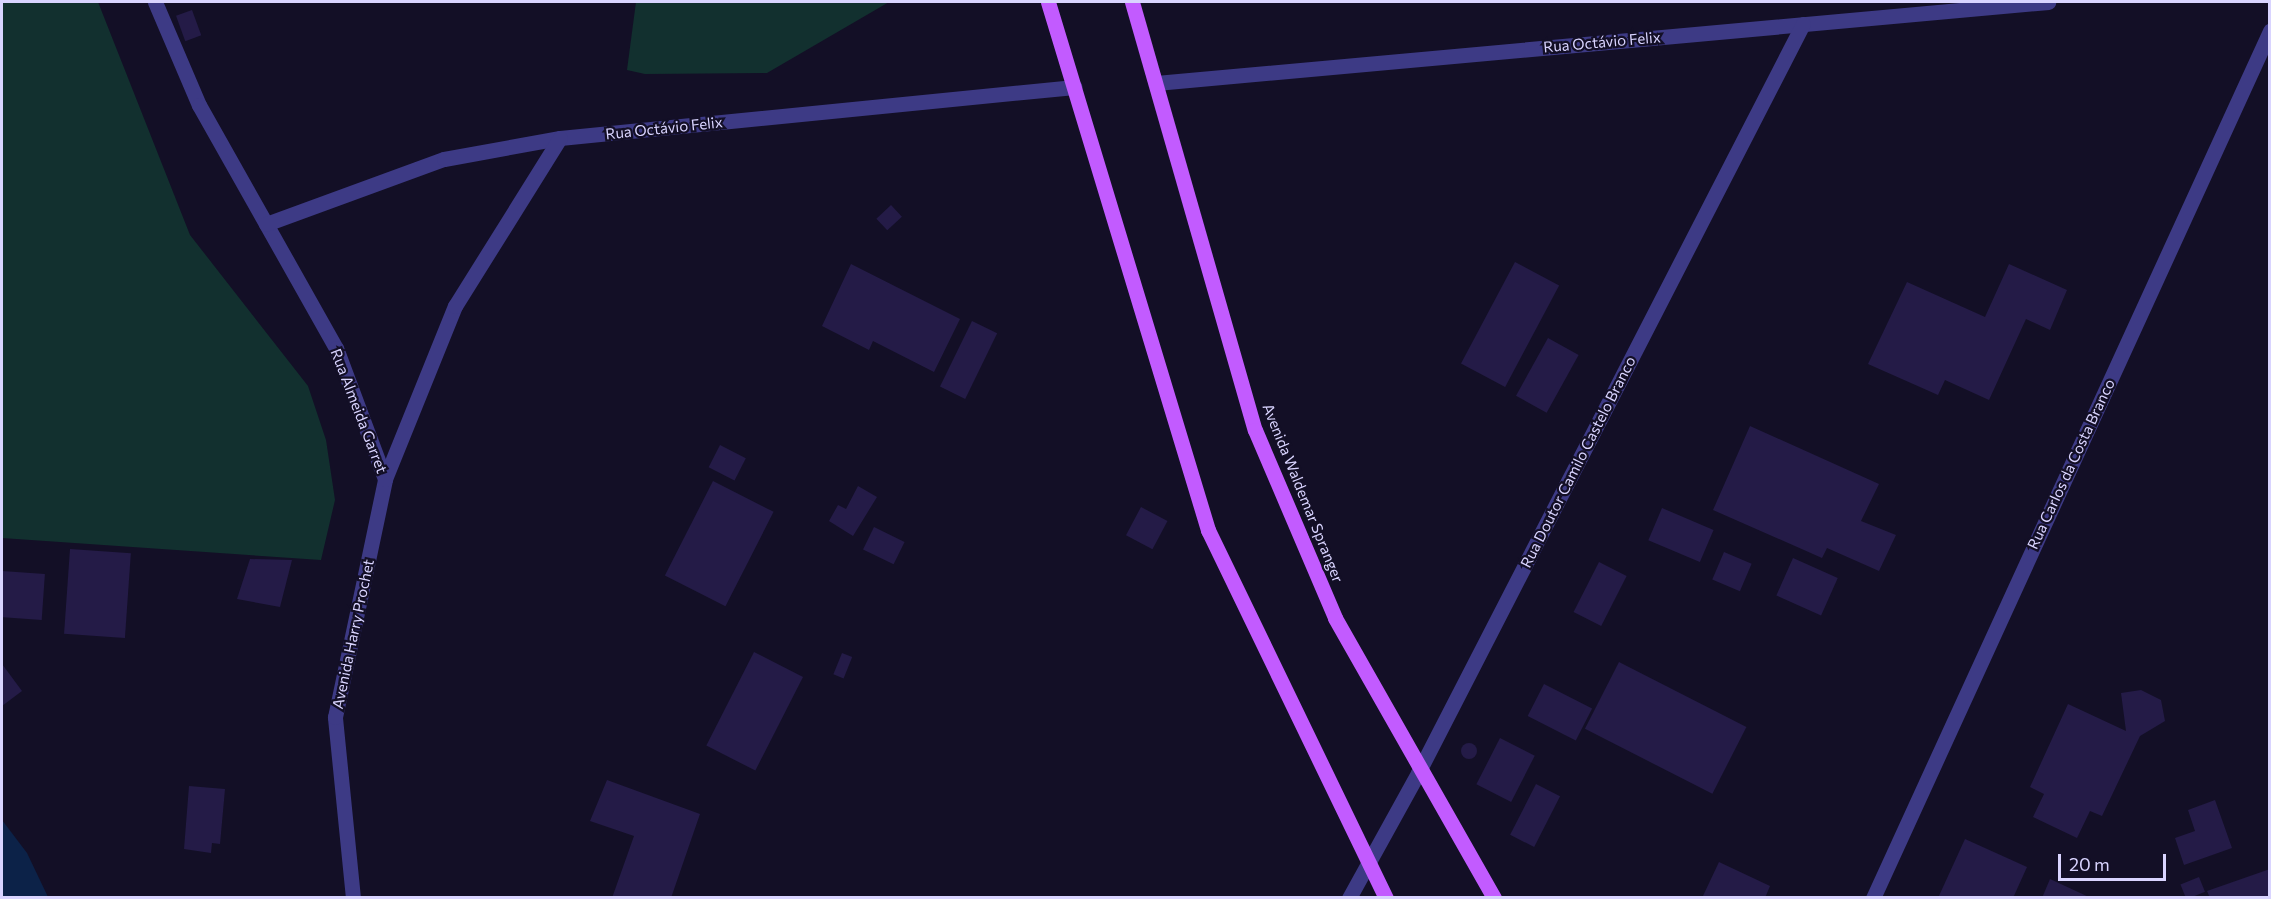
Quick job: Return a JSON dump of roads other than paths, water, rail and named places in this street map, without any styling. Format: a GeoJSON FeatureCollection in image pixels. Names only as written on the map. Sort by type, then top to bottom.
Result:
{"type":"FeatureCollection","features":[{"type":"Feature","properties":{"kind":"main road"},"geometry":{"type":"LineString","coordinates":[[1048,2],[1208,530],[1366,864],[1386,897]]}},
{"type":"Feature","properties":{"kind":"main road","name":"Avenida Waldemar Spranger"},"geometry":{"type":"LineString","coordinates":[[1132,2],[1256,430],[1335,618],[1419,773],[1494,897]]}},
{"type":"Feature","properties":{"kind":"street","name":"Rua Almeida Garret"},"geometry":{"type":"LineString","coordinates":[[154,2],[199,105],[336,348],[385,479]]}},
{"type":"Feature","properties":{"kind":"street","name":"Rua Octávio Felix"},"geometry":{"type":"LineString","coordinates":[[1156,83],[2048,2]]}},
{"type":"Feature","properties":{"kind":"street","name":"Rua Doutor Camilo Castelo Branco"},"geometry":{"type":"LineString","coordinates":[[1349,897],[1419,773],[1803,24]]}},
{"type":"Feature","properties":{"kind":"street","name":"Rua Carlos da Costa Branco"},"geometry":{"type":"LineString","coordinates":[[1873,897],[2270,31]]}},
{"type":"Feature","properties":{"kind":"street","name":"Rua Octávio Felix"},"geometry":{"type":"LineString","coordinates":[[266,224],[444,159],[560,138],[1074,87]]}},
{"type":"Feature","properties":{"kind":"street","name":"Rua Almeida Garret"},"geometry":{"type":"LineString","coordinates":[[385,479],[455,306],[560,138]]}},
{"type":"Feature","properties":{"kind":"street","name":"Avenida Harry Prochet"},"geometry":{"type":"LineString","coordinates":[[353,897],[335,717],[385,479]]}},
{"type":"Feature","properties":{"kind":"water"},"geometry":{"type":"Polygon","coordinates":[[[2,820],[27,853],[48,897],[2,897],[2,820]]]}}]}
